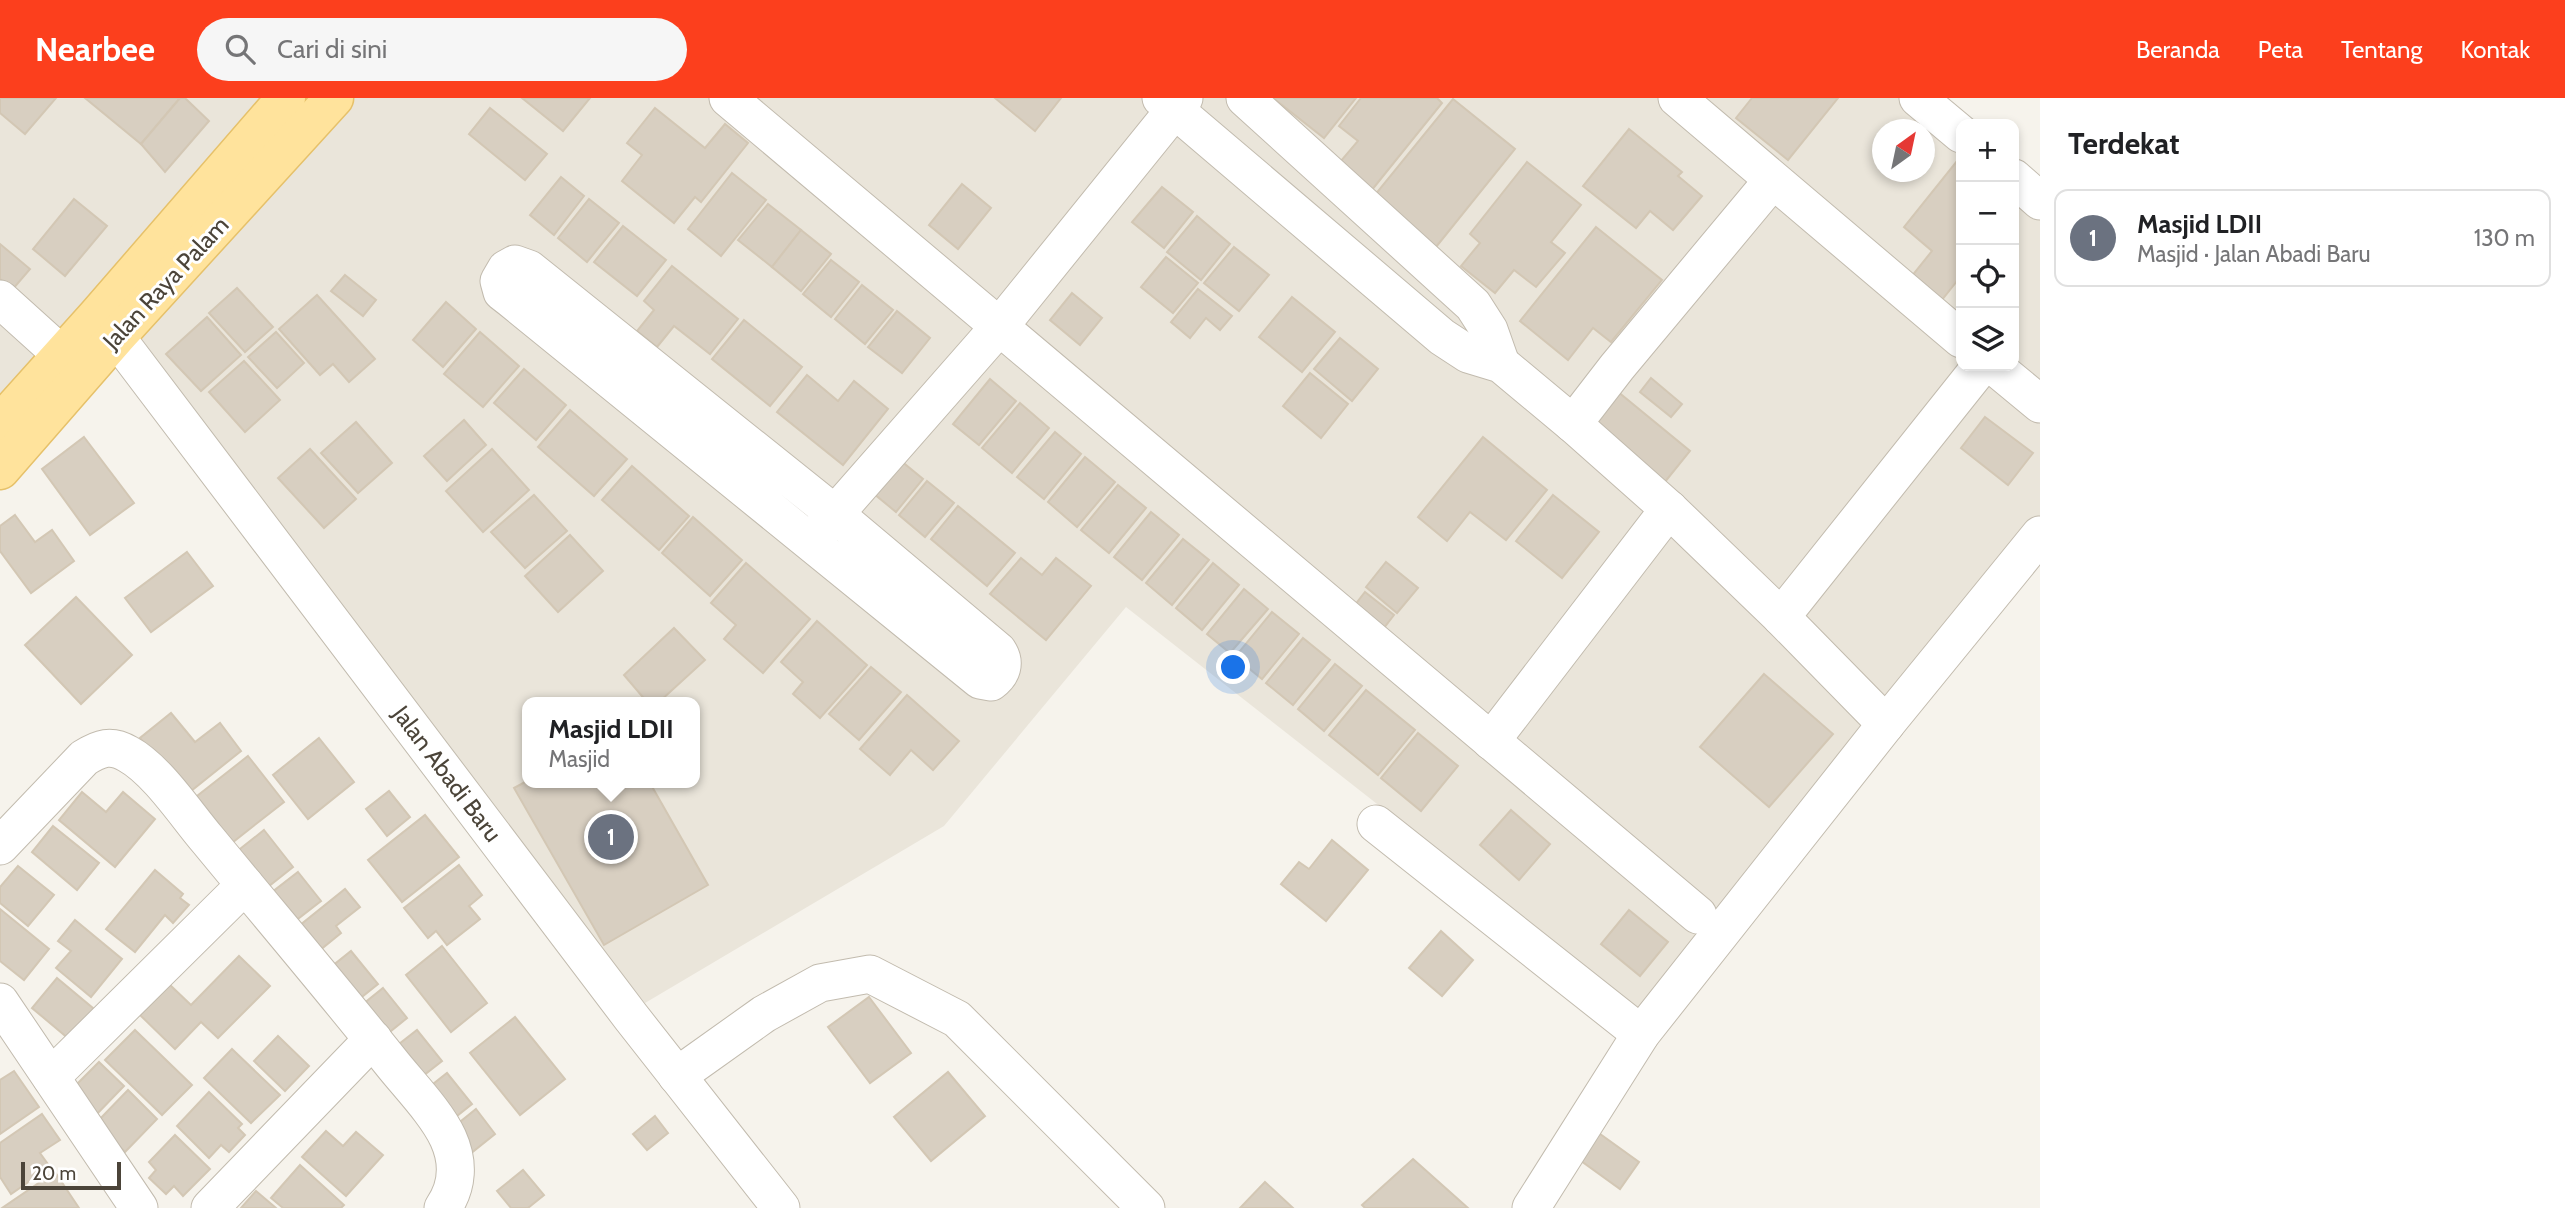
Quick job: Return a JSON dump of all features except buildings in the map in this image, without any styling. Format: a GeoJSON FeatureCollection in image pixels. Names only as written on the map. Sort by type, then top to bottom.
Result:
{"type":"FeatureCollection","features":[{"type":"Feature","properties":{"kind":"main road","name":"Jalan Raya Palam"},"geometry":{"type":"LineString","coordinates":[[0,424],[286,98]]}},
{"type":"Feature","properties":{"kind":"main road","name":"Jalan Raya Palam"},"geometry":{"type":"LineString","coordinates":[[0,470],[116,337],[334,98]]}},
{"type":"Feature","properties":{"kind":"street"},"geometry":{"type":"LineString","coordinates":[[728,98],[1698,915]]}},
{"type":"Feature","properties":{"kind":"street"},"geometry":{"type":"LineString","coordinates":[[1245,98],[1473,305],[1489,330],[1501,363]]}},
{"type":"Feature","properties":{"kind":"street"},"geometry":{"type":"LineString","coordinates":[[1677,98],[1956,335]]}},
{"type":"Feature","properties":{"kind":"street"},"geometry":{"type":"LineString","coordinates":[[1918,98],[1956,130]]}},
{"type":"Feature","properties":{"kind":"street"},"geometry":{"type":"LineString","coordinates":[[810,541],[999,327],[1173,102],[1442,337],[1468,354],[1501,363],[1573,424],[1669,509],[1781,617],[1886,724]]}},
{"type":"Feature","properties":{"kind":"street"},"geometry":{"type":"LineString","coordinates":[[1573,424],[1625,357],[1772,181]]}},
{"type":"Feature","properties":{"kind":"street"},"geometry":{"type":"LineString","coordinates":[[2019,182],[2040,201]]}},
{"type":"Feature","properties":{"kind":"street"},"geometry":{"type":"LineString","coordinates":[[515,264],[529,268],[835,514],[998,651],[1003,664],[994,680],[985,683],[980,680],[810,541],[502,292],[499,281],[506,269],[515,264]]}},
{"type":"Feature","properties":{"kind":"street"},"geometry":{"type":"LineString","coordinates":[[0,299],[62,355]]}},
{"type":"Feature","properties":{"kind":"street","name":"Jalan Abadi Baru"},"geometry":{"type":"LineString","coordinates":[[116,337],[677,1076],[781,1208]]}},
{"type":"Feature","properties":{"kind":"street"},"geometry":{"type":"LineString","coordinates":[[1781,617],[1977,371]]}},
{"type":"Feature","properties":{"kind":"street"},"geometry":{"type":"LineString","coordinates":[[2000,371],[2040,404]]}},
{"type":"Feature","properties":{"kind":"street"},"geometry":{"type":"LineString","coordinates":[[1491,741],[1669,509]]}},
{"type":"Feature","properties":{"kind":"street"},"geometry":{"type":"LineString","coordinates":[[1531,1208],[1642,1034],[1886,724],[2040,535]]}},
{"type":"Feature","properties":{"kind":"street"},"geometry":{"type":"LineString","coordinates":[[0,846],[84,758],[99,748],[115,747],[130,755],[154,776],[245,885],[373,1039],[447,1136],[455,1159],[456,1180],[443,1208]]}},
{"type":"Feature","properties":{"kind":"street"},"geometry":{"type":"LineString","coordinates":[[1376,824],[1642,1034]]}},
{"type":"Feature","properties":{"kind":"street"},"geometry":{"type":"LineString","coordinates":[[51,1077],[245,885]]}},
{"type":"Feature","properties":{"kind":"street"},"geometry":{"type":"LineString","coordinates":[[677,1076],[764,1014],[820,983],[870,974],[957,1019],[1146,1208]]}},
{"type":"Feature","properties":{"kind":"street"},"geometry":{"type":"LineString","coordinates":[[0,1002],[139,1208]]}},
{"type":"Feature","properties":{"kind":"street"},"geometry":{"type":"LineString","coordinates":[[210,1208],[373,1039]]}},
{"type":"Feature","properties":{"kind":"shaded area"},"geometry":{"type":"Polygon","coordinates":[[[0,98],[1934,98],[1956,119],[1956,371],[2019,371],[2019,169],[2040,187],[2040,522],[1646,1015],[1126,607],[944,826],[645,1003],[90,310],[0,407],[0,98]]]}},
{"type":"Feature","properties":{"kind":"place","name":"Masjid LDII"},"geometry":{"type":"Point","coordinates":[611,837]}}]}
